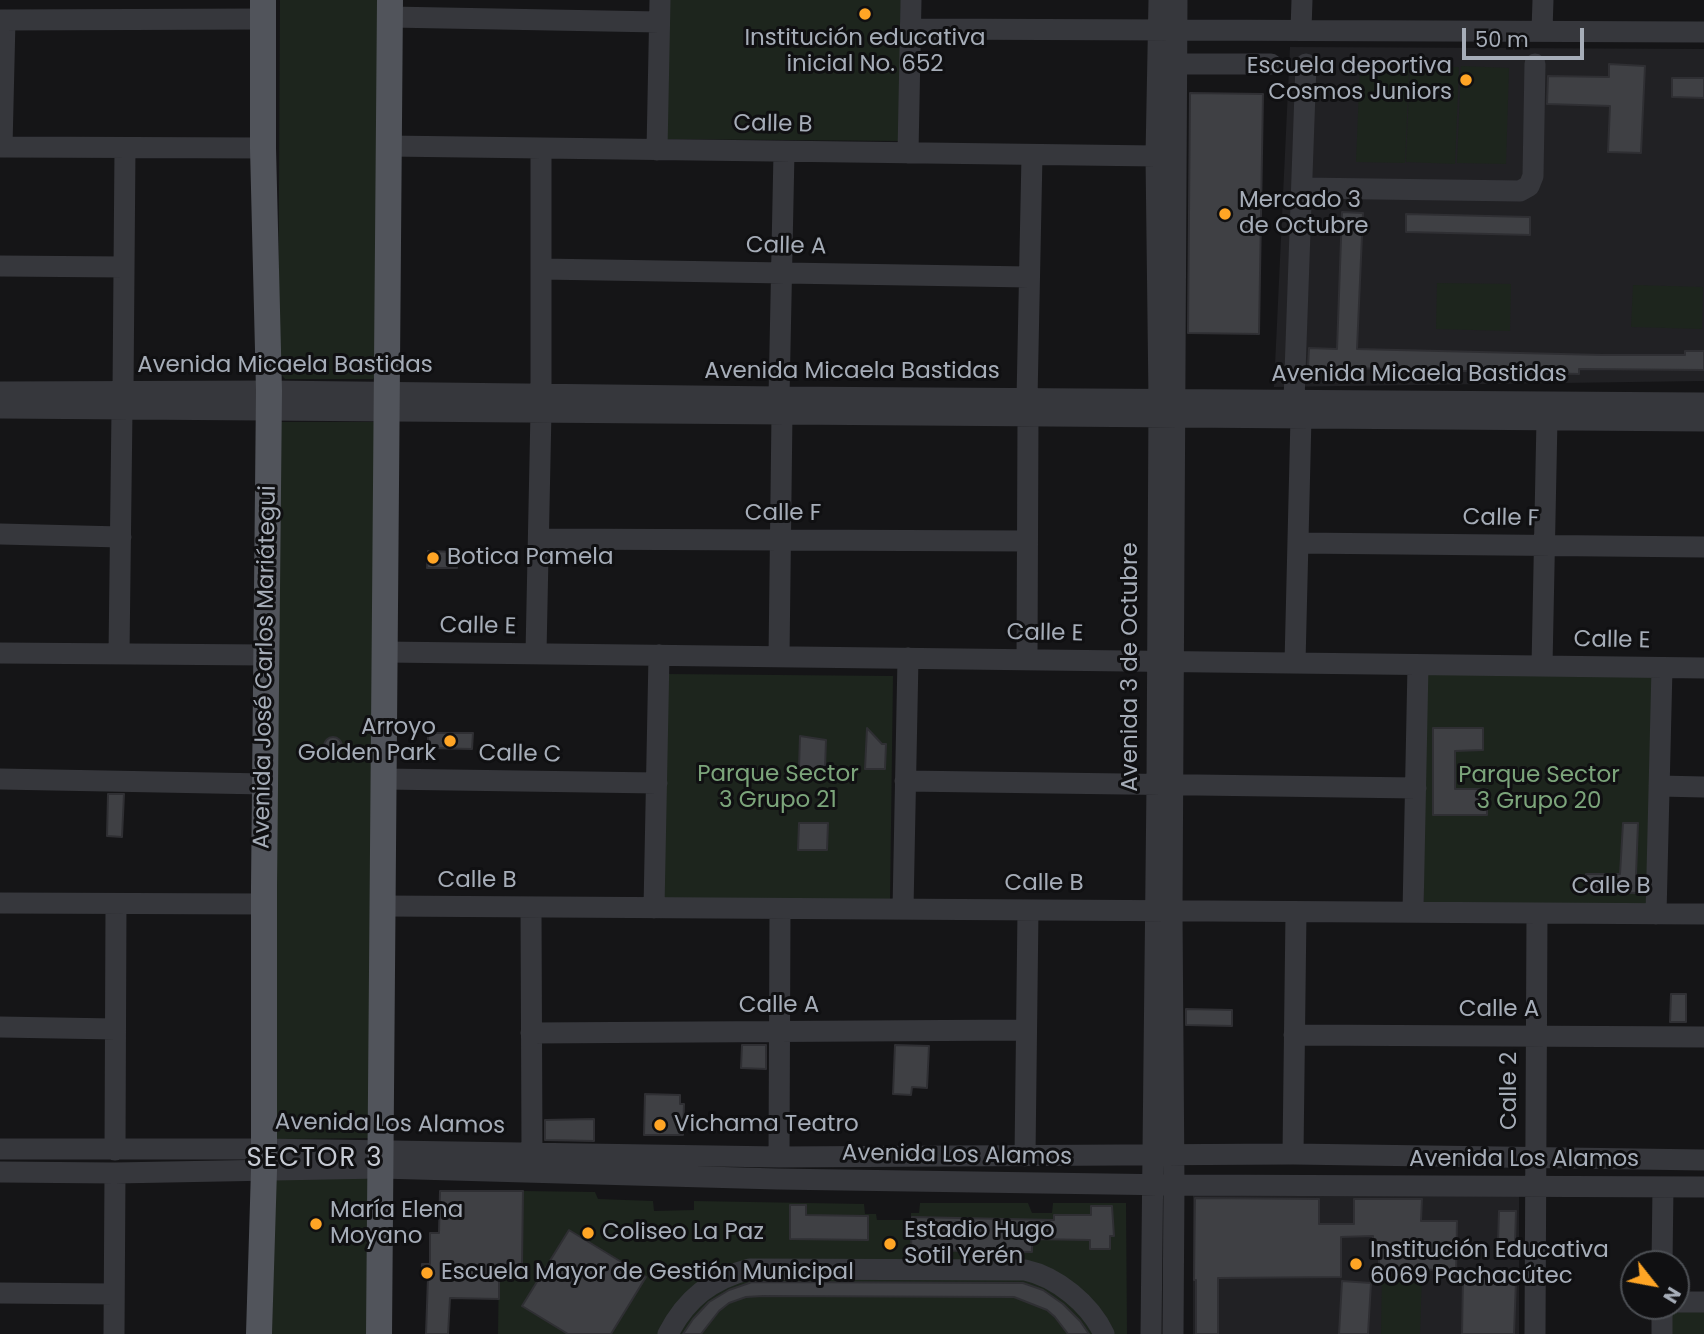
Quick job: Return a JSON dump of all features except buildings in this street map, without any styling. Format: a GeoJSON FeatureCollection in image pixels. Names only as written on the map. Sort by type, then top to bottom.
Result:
{"type":"FeatureCollection","features":[{"type":"Feature","properties":{"kind":"main road"},"geometry":{"type":"LineString","coordinates":[[379,1334],[390,9]]}},
{"type":"Feature","properties":{"kind":"main road","name":"Avenida José Carlos Mariátegui"},"geometry":{"type":"LineString","coordinates":[[259,1334],[264,1160],[269,401],[263,148],[263,10]]}},
{"type":"Feature","properties":{"kind":"street"},"geometry":{"type":"LineString","coordinates":[[657,150],[660,0]]}},
{"type":"Feature","properties":{"kind":"street"},"geometry":{"type":"LineString","coordinates":[[908,153],[911,0]]}},
{"type":"Feature","properties":{"kind":"street","name":"Avenida 3 de Octubre"},"geometry":{"type":"LineString","coordinates":[[1159,0],[1177,64],[1166,408],[1164,911],[1164,1185],[1173,1334]]}},
{"type":"Feature","properties":{"kind":"street","name":"Avenida 3 de Octubre"},"geometry":{"type":"LineString","coordinates":[[1166,408],[1156,156],[1168,30],[1177,0]]}},
{"type":"Feature","properties":{"kind":"street"},"geometry":{"type":"LineString","coordinates":[[1301,30],[1302,0]]}},
{"type":"Feature","properties":{"kind":"street"},"geometry":{"type":"LineString","coordinates":[[1542,31],[1543,0]]}},
{"type":"Feature","properties":{"kind":"street"},"geometry":{"type":"LineString","coordinates":[[390,9],[659,22]]}},
{"type":"Feature","properties":{"kind":"street"},"geometry":{"type":"LineString","coordinates":[[263,10],[2,20],[1,147],[263,148]]}},
{"type":"Feature","properties":{"kind":"street"},"geometry":{"type":"LineString","coordinates":[[911,29],[1704,32]]}},
{"type":"Feature","properties":{"kind":"street"},"geometry":{"type":"LineString","coordinates":[[1177,64],[1271,64]]}},
{"type":"Feature","properties":{"kind":"street"},"geometry":{"type":"LineString","coordinates":[[1296,663],[1297,409],[1306,64]]}},
{"type":"Feature","properties":{"kind":"street"},"geometry":{"type":"LineString","coordinates":[[1302,188],[1520,191],[1529,186],[1533,176],[1535,64]]}},
{"type":"Feature","properties":{"kind":"street","name":"Calle B"},"geometry":{"type":"LineString","coordinates":[[388,146],[1156,156]]}},
{"type":"Feature","properties":{"kind":"street"},"geometry":{"type":"LineString","coordinates":[[119,654],[125,148]]}},
{"type":"Feature","properties":{"kind":"street"},"geometry":{"type":"LineString","coordinates":[[537,653],[541,148]]}},
{"type":"Feature","properties":{"kind":"street"},"geometry":{"type":"LineString","coordinates":[[779,657],[784,152]]}},
{"type":"Feature","properties":{"kind":"street"},"geometry":{"type":"LineString","coordinates":[[1027,660],[1027,408],[1032,155]]}},
{"type":"Feature","properties":{"kind":"street"},"geometry":{"type":"LineString","coordinates":[[0,266],[124,267]]}},
{"type":"Feature","properties":{"kind":"street","name":"Calle A"},"geometry":{"type":"LineString","coordinates":[[541,269],[1030,277]]}},
{"type":"Feature","properties":{"kind":"street","name":"Avenida Micaela Bastidas"},"geometry":{"type":"LineString","coordinates":[[0,392],[122,401]]}},
{"type":"Feature","properties":{"kind":"street","name":"Avenida Micaela Bastidas"},"geometry":{"type":"LineString","coordinates":[[0,408],[122,401],[1297,409],[1704,403]]}},
{"type":"Feature","properties":{"kind":"street","name":"Avenida Micaela Bastidas"},"geometry":{"type":"LineString","coordinates":[[1297,409],[1547,419],[1704,421]]}},
{"type":"Feature","properties":{"kind":"street"},"geometry":{"type":"LineString","coordinates":[[1542,666],[1547,419]]}},
{"type":"Feature","properties":{"kind":"street"},"geometry":{"type":"LineString","coordinates":[[0,534],[121,537]]}},
{"type":"Feature","properties":{"kind":"street","name":"Calle F"},"geometry":{"type":"LineString","coordinates":[[538,539],[1027,541]]}},
{"type":"Feature","properties":{"kind":"street","name":"Calle F"},"geometry":{"type":"LineString","coordinates":[[1298,543],[1704,547]]}},
{"type":"Feature","properties":{"kind":"street","name":"Calle E"},"geometry":{"type":"LineString","coordinates":[[384,652],[1704,668]]}},
{"type":"Feature","properties":{"kind":"street"},"geometry":{"type":"LineString","coordinates":[[0,653],[267,655]]}},
{"type":"Feature","properties":{"kind":"street"},"geometry":{"type":"LineString","coordinates":[[654,908],[659,655]]}},
{"type":"Feature","properties":{"kind":"street"},"geometry":{"type":"LineString","coordinates":[[903,909],[908,658]]}},
{"type":"Feature","properties":{"kind":"street"},"geometry":{"type":"LineString","coordinates":[[1413,912],[1418,665]]}},
{"type":"Feature","properties":{"kind":"street"},"geometry":{"type":"LineString","coordinates":[[1657,914],[1662,668]]}},
{"type":"Feature","properties":{"kind":"street"},"geometry":{"type":"LineString","coordinates":[[0,779],[265,784]]}},
{"type":"Feature","properties":{"kind":"street","name":"Calle C"},"geometry":{"type":"LineString","coordinates":[[384,779],[657,783]]}},
{"type":"Feature","properties":{"kind":"street"},"geometry":{"type":"LineString","coordinates":[[905,781],[1416,788]]}},
{"type":"Feature","properties":{"kind":"street"},"geometry":{"type":"LineString","coordinates":[[1659,786],[1704,787]]}},
{"type":"Feature","properties":{"kind":"street"},"geometry":{"type":"LineString","coordinates":[[0,903],[264,904]]}},
{"type":"Feature","properties":{"kind":"street"},"geometry":{"type":"LineString","coordinates":[[115,1150],[116,904]]}},
{"type":"Feature","properties":{"kind":"street","name":"Calle B"},"geometry":{"type":"LineString","coordinates":[[383,906],[1704,914]]}},
{"type":"Feature","properties":{"kind":"street"},"geometry":{"type":"LineString","coordinates":[[531,907],[531,1033],[545,1160]]}},
{"type":"Feature","properties":{"kind":"street"},"geometry":{"type":"LineString","coordinates":[[779,1157],[780,908]]}},
{"type":"Feature","properties":{"kind":"street"},"geometry":{"type":"LineString","coordinates":[[1025,1156],[1028,910]]}},
{"type":"Feature","properties":{"kind":"street"},"geometry":{"type":"LineString","coordinates":[[1293,1154],[1296,912]]}},
{"type":"Feature","properties":{"kind":"street","name":"Calle 2"},"geometry":{"type":"LineString","coordinates":[[1535,1334],[1537,913]]}},
{"type":"Feature","properties":{"kind":"street"},"geometry":{"type":"LineString","coordinates":[[0,1027],[116,1029]]}},
{"type":"Feature","properties":{"kind":"street","name":"Calle A"},"geometry":{"type":"LineString","coordinates":[[531,1033],[1027,1031]]}},
{"type":"Feature","properties":{"kind":"street","name":"Calle A"},"geometry":{"type":"LineString","coordinates":[[1294,1035],[1704,1037]]}},
{"type":"Feature","properties":{"kind":"street","name":"Avenida Los Alamos"},"geometry":{"type":"LineString","coordinates":[[0,1149],[115,1150],[264,1160],[1293,1154],[1704,1160]]}},
{"type":"Feature","properties":{"kind":"street","name":"Avenida Los Alamos"},"geometry":{"type":"LineString","coordinates":[[0,1172],[115,1173],[264,1160]]}},
{"type":"Feature","properties":{"kind":"street","name":"Avenida Los Alamos"},"geometry":{"type":"LineString","coordinates":[[545,1160],[777,1179],[1164,1185],[1704,1188]]}},
{"type":"Feature","properties":{"kind":"street"},"geometry":{"type":"LineString","coordinates":[[114,1334],[115,1173]]}},
{"type":"Feature","properties":{"kind":"street","name":"Avenida 3 de Octubre"},"geometry":{"type":"LineString","coordinates":[[1151,1334],[1164,1185]]}},
{"type":"Feature","properties":{"kind":"street"},"geometry":{"type":"LineString","coordinates":[[1662,1187],[1662,1250]]}},
{"type":"Feature","properties":{"kind":"street"},"geometry":{"type":"LineString","coordinates":[[668,1334],[675,1320],[707,1287],[724,1276],[750,1269],[763,1269],[1025,1270],[1039,1273],[1057,1283],[1085,1307],[1104,1334]]}},
{"type":"Feature","properties":{"kind":"street"},"geometry":{"type":"LineString","coordinates":[[0,1293],[114,1294]]}},
{"type":"Feature","properties":{"kind":"shaded area"},"geometry":{"type":"Polygon","coordinates":[[[1290,47],[1704,49],[1704,381],[1274,387],[1290,47]]]}},
{"type":"Feature","properties":{"kind":"shaded area","name":"Institución Educativa 6069 Pachacútec"},"geometry":{"type":"Polygon","coordinates":[[[1193,1192],[1519,1194],[1519,1334],[1193,1334],[1193,1192]]]}},
{"type":"Feature","properties":{"kind":"green space"},"geometry":{"type":"Polygon","coordinates":[[[280,0],[379,0],[379,372],[373,379],[285,379],[278,371],[280,0]]]}},
{"type":"Feature","properties":{"kind":"green space"},"geometry":{"type":"Polygon","coordinates":[[[669,0],[901,0],[899,141],[666,139],[669,0]]]}},
{"type":"Feature","properties":{"kind":"green space"},"geometry":{"type":"Polygon","coordinates":[[[1360,65],[1409,67],[1405,163],[1356,162],[1360,65]]]}},
{"type":"Feature","properties":{"kind":"green space"},"geometry":{"type":"Polygon","coordinates":[[[1410,66],[1459,67],[1455,164],[1406,162],[1410,66]]]}},
{"type":"Feature","properties":{"kind":"green space"},"geometry":{"type":"Polygon","coordinates":[[[1461,66],[1509,68],[1506,164],[1457,163],[1461,66]]]}},
{"type":"Feature","properties":{"kind":"green space"},"geometry":{"type":"Polygon","coordinates":[[[1437,283],[1511,284],[1510,331],[1436,329],[1437,283]]]}},
{"type":"Feature","properties":{"kind":"green space"},"geometry":{"type":"Polygon","coordinates":[[[1633,285],[1703,287],[1702,329],[1631,327],[1633,285]]]}},
{"type":"Feature","properties":{"kind":"green space"},"geometry":{"type":"Polygon","coordinates":[[[276,422],[376,422],[370,1138],[273,1139],[276,422]]]}},
{"type":"Feature","properties":{"kind":"green space","name":"Parque Sector 3 Grupo 20"},"geometry":{"type":"Polygon","coordinates":[[[1424,673],[1656,674],[1651,905],[1424,904],[1424,673]]]}},
{"type":"Feature","properties":{"kind":"green space","name":"Parque Sector 3 Grupo 21"},"geometry":{"type":"Polygon","coordinates":[[[666,674],[893,676],[890,902],[663,899],[666,674]]]}},
{"type":"Feature","properties":{"kind":"green space"},"geometry":{"type":"Polygon","coordinates":[[[279,1175],[364,1176],[372,1183],[370,1334],[272,1334],[274,1182],[279,1175]]]}},
{"type":"Feature","properties":{"kind":"green space","name":"Estadio Hugo Sotil Yerén"},"geometry":{"type":"Polygon","coordinates":[[[523,1191],[595,1192],[598,1199],[653,1201],[654,1211],[694,1210],[694,1201],[864,1204],[865,1214],[876,1214],[877,1220],[911,1220],[911,1213],[919,1213],[920,1203],[1028,1203],[1032,1213],[1052,1213],[1053,1203],[1126,1203],[1127,1334],[498,1334],[499,1265],[522,1265],[523,1191]]]}},
{"type":"Feature","properties":{"kind":"green space"},"geometry":{"type":"Polygon","coordinates":[[[1382,1276],[1422,1277],[1420,1334],[1381,1334],[1382,1276]]]}},
{"type":"Feature","properties":{"kind":"green space"},"geometry":{"type":"Polygon","coordinates":[[[1690,1312],[1704,1312],[1704,1334],[1668,1334],[1669,1320],[1690,1320],[1690,1312]]]}},
{"type":"Feature","properties":{"kind":"place","name":"Institución educativa inicial No. 652"},"geometry":{"type":"Point","coordinates":[865,14]}},
{"type":"Feature","properties":{"kind":"place","name":"Escuela deportiva Cosmos Juniors"},"geometry":{"type":"Point","coordinates":[1466,80]}},
{"type":"Feature","properties":{"kind":"place","name":"Mercado 3 de Octubre"},"geometry":{"type":"Point","coordinates":[1225,214]}},
{"type":"Feature","properties":{"kind":"place","name":"Botica Pamela"},"geometry":{"type":"Point","coordinates":[433,558]}},
{"type":"Feature","properties":{"kind":"place","name":"Arroyo Golden Park"},"geometry":{"type":"Point","coordinates":[450,741]}},
{"type":"Feature","properties":{"kind":"place","name":"Vichama Teatro"},"geometry":{"type":"Point","coordinates":[660,1125]}},
{"type":"Feature","properties":{"kind":"place","name":"María Elena Moyano"},"geometry":{"type":"Point","coordinates":[316,1224]}},
{"type":"Feature","properties":{"kind":"place","name":"Coliseo La Paz"},"geometry":{"type":"Point","coordinates":[588,1233]}},
{"type":"Feature","properties":{"kind":"place","name":"Estadio Hugo Sotil Yerén"},"geometry":{"type":"Point","coordinates":[890,1244]}},
{"type":"Feature","properties":{"kind":"place","name":"Institución Educativa 6069 Pachacútec"},"geometry":{"type":"Point","coordinates":[1356,1264]}},
{"type":"Feature","properties":{"kind":"place","name":"Escuela Mayor de Gestión Municipal"},"geometry":{"type":"Point","coordinates":[427,1273]}},
{"type":"Feature","properties":{"kind":"district","name":"SECTOR 3"},"geometry":{"type":"Point","coordinates":[315,1159]}}]}
